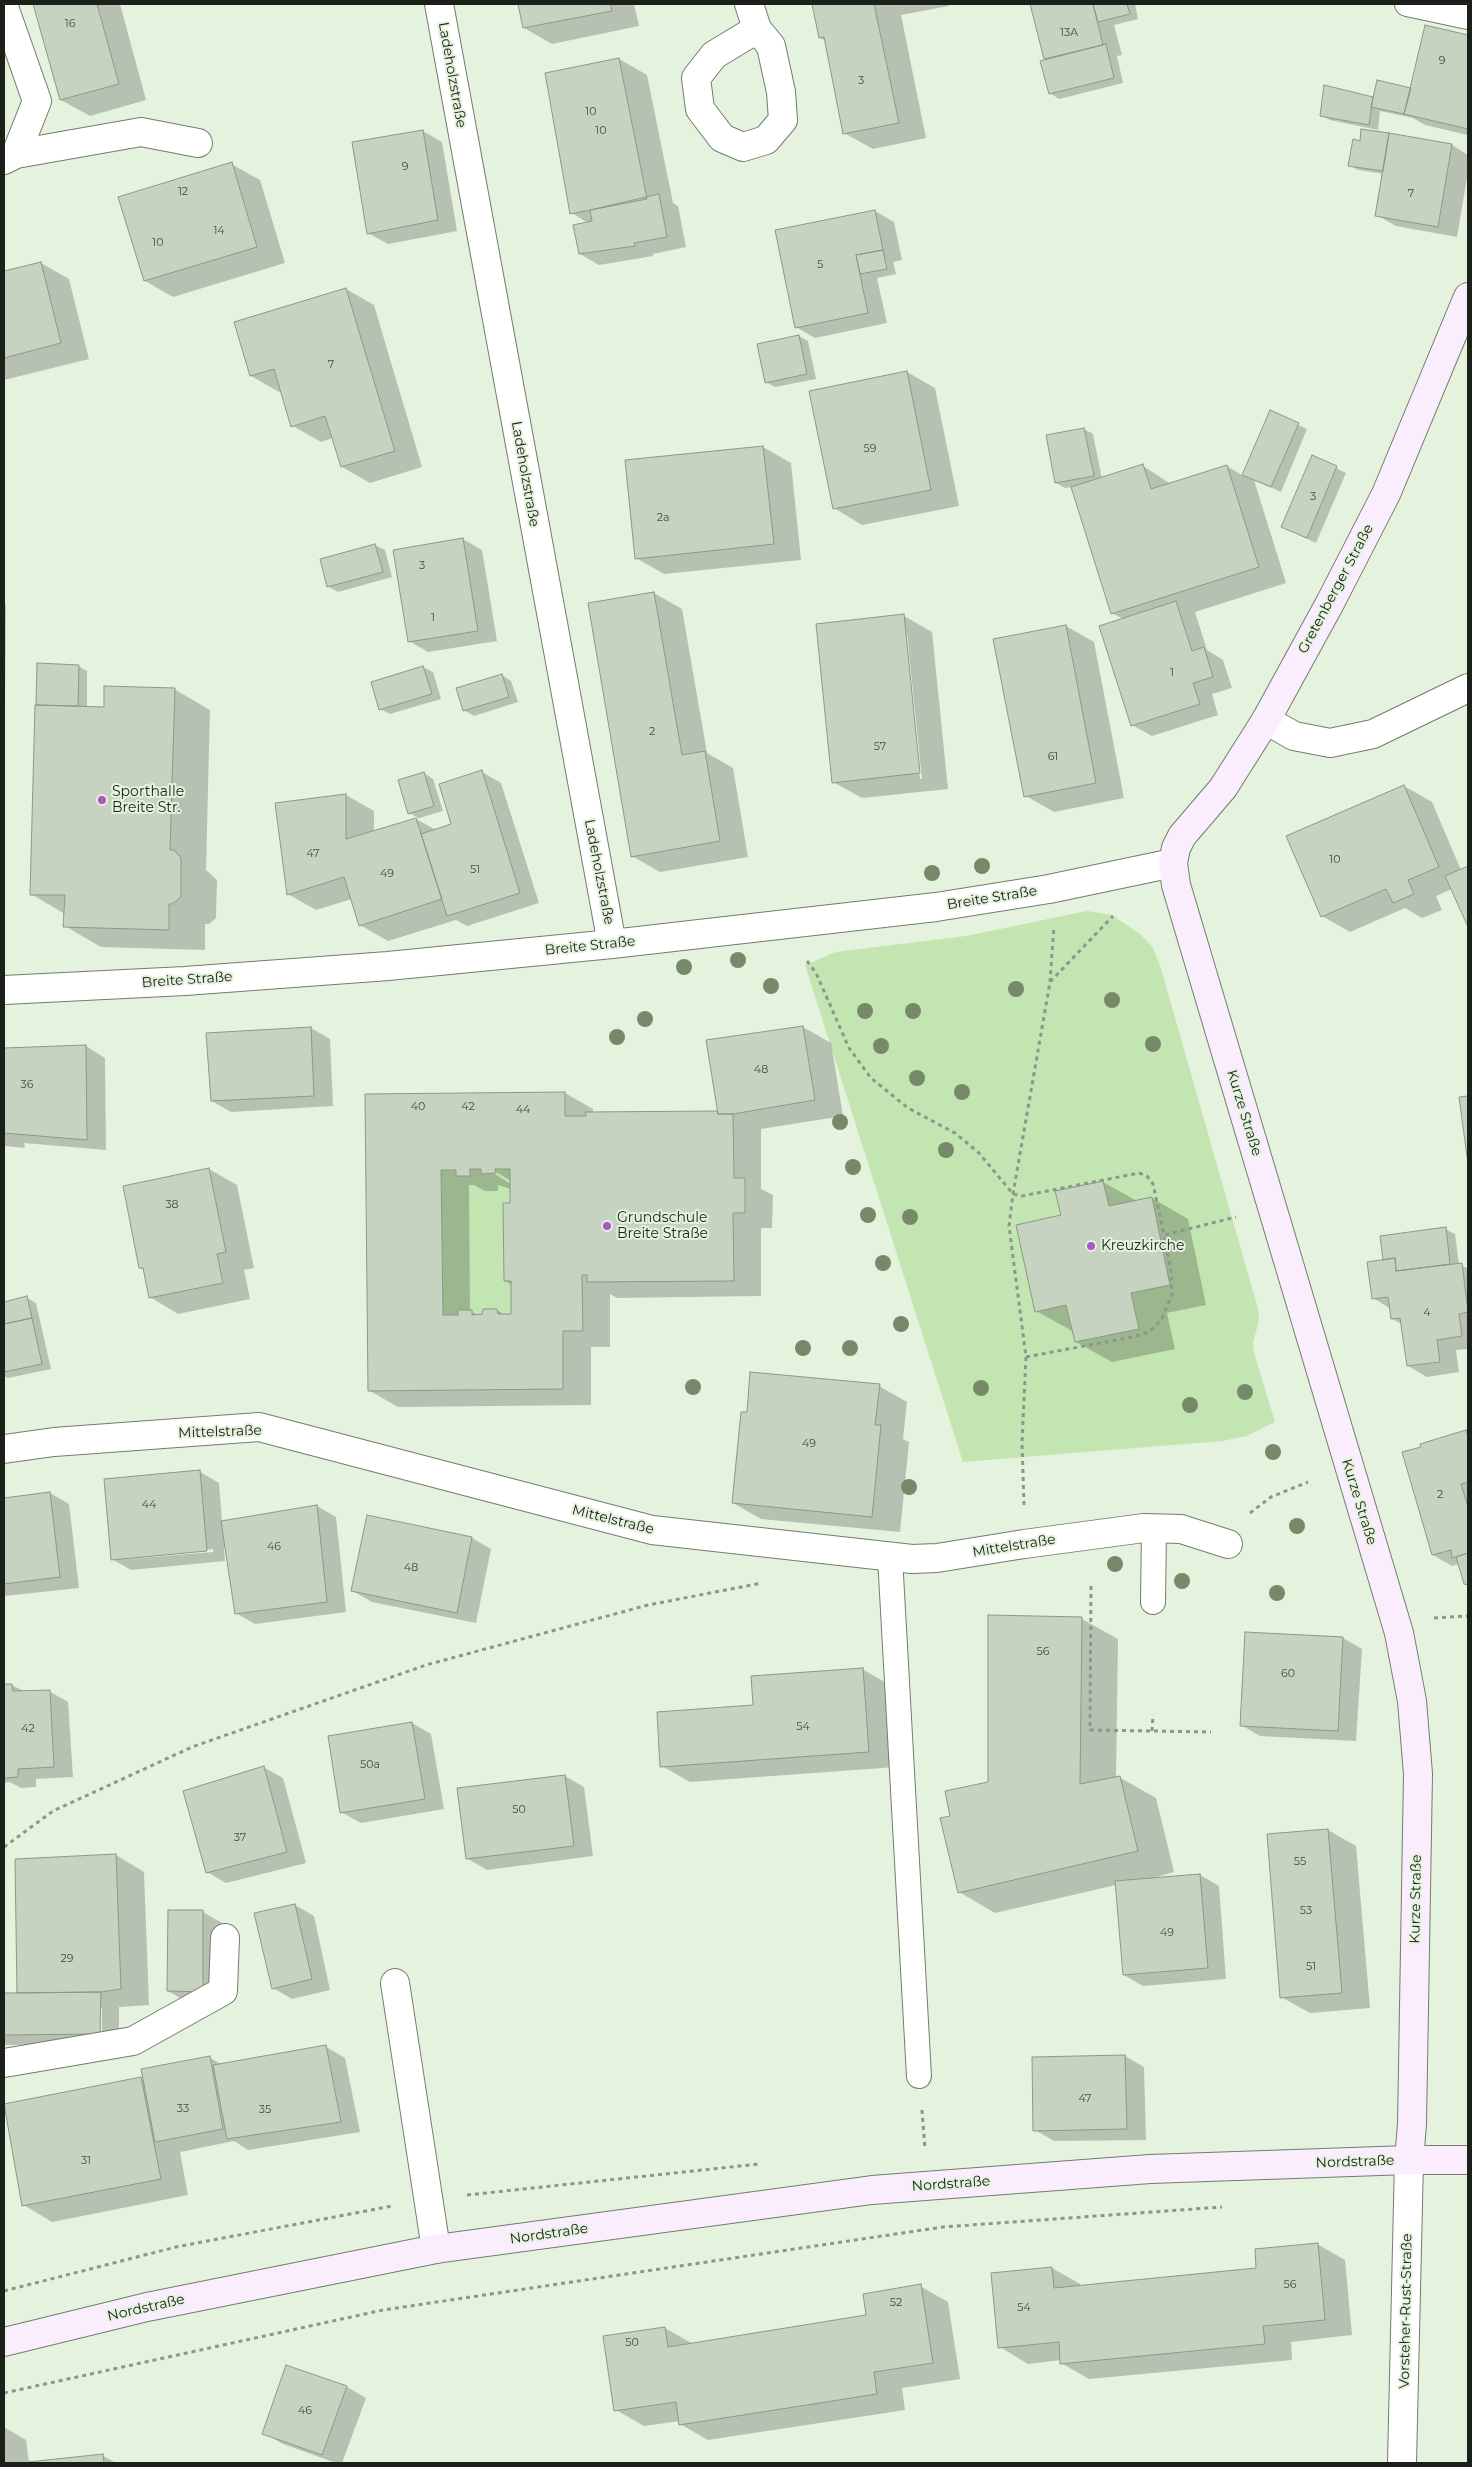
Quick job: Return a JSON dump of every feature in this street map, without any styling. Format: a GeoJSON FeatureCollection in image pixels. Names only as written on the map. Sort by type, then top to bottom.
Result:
{"type":"FeatureCollection","features":[{"type":"Feature","properties":{"kind":"main road","name":"Gretenberger Straße"},"geometry":{"type":"LineString","coordinates":[[1172,863],[1182,836],[1222,788],[1266,720],[1386,494],[1468,297]]}},
{"type":"Feature","properties":{"kind":"main road","name":"Kurze Straße"},"geometry":{"type":"LineString","coordinates":[[1172,863],[1176,885],[1399,1633],[1412,1701],[1418,1774],[1412,2124],[1409,2160]]}},
{"type":"Feature","properties":{"kind":"main road","name":"Nordstraße"},"geometry":{"type":"LineString","coordinates":[[4,2342],[147,2307],[436,2249],[872,2190],[1150,2169],[1409,2160],[1468,2160]]}},
{"type":"Feature","properties":{"kind":"street","name":"Ladeholzstraße"},"geometry":{"type":"LineString","coordinates":[[439,4],[612,944]]}},
{"type":"Feature","properties":{"kind":"street"},"geometry":{"type":"LineString","coordinates":[[4,7],[37,101],[10,157]]}},
{"type":"Feature","properties":{"kind":"street"},"geometry":{"type":"LineString","coordinates":[[10,157],[142,132],[198,143]]}},
{"type":"Feature","properties":{"kind":"street"},"geometry":{"type":"LineString","coordinates":[[1266,720],[1294,736],[1330,743],[1373,734],[1468,688]]}},
{"type":"Feature","properties":{"kind":"street","name":"Breite Straße"},"geometry":{"type":"LineString","coordinates":[[4,990],[185,981],[388,966],[612,944],[936,907],[1049,889],[1172,863]]}},
{"type":"Feature","properties":{"kind":"street","name":"Mittelstraße"},"geometry":{"type":"LineString","coordinates":[[4,1449],[54,1442],[259,1427],[652,1530],[890,1557],[938,1558],[1024,1544],[1154,1528],[1181,1528],[1228,1544]]}},
{"type":"Feature","properties":{"kind":"street"},"geometry":{"type":"LineString","coordinates":[[4,2063],[133,2041],[223,1991],[225,1938]]}},
{"type":"Feature","properties":{"kind":"street"},"geometry":{"type":"LineString","coordinates":[[395,1983],[436,2249]]}},
{"type":"Feature","properties":{"kind":"street","name":"Vorsteher-Rust-Straße"},"geometry":{"type":"LineString","coordinates":[[1402,2463],[1409,2160]]}},
{"type":"Feature","properties":{"kind":"lane"},"geometry":{"type":"LineString","coordinates":[[1408,4],[1468,17]]}},
{"type":"Feature","properties":{"kind":"lane"},"geometry":{"type":"LineString","coordinates":[[1153,1602],[1154,1528]]}},
{"type":"Feature","properties":{"kind":"lane"},"geometry":{"type":"LineString","coordinates":[[890,1557],[919,2076]]}},
{"type":"Feature","properties":{"kind":"path"},"geometry":{"type":"LineString","coordinates":[[1024,1544],[1022,1443],[1026,1357],[1008,1226],[1050,982],[1055,918],[1049,889]]}},
{"type":"Feature","properties":{"kind":"path"},"geometry":{"type":"LineString","coordinates":[[1050,982],[1119,910]]}},
{"type":"Feature","properties":{"kind":"path"},"geometry":{"type":"LineString","coordinates":[[804,958],[816,973],[849,1048],[871,1078],[908,1108],[955,1133],[979,1153],[1013,1194],[1022,1196],[1140,1173],[1147,1176],[1153,1184],[1171,1272],[1172,1295],[1162,1318],[1155,1327],[1146,1333],[1026,1357]]}},
{"type":"Feature","properties":{"kind":"path"},"geometry":{"type":"LineString","coordinates":[[1164,1235],[1242,1215]]}},
{"type":"Feature","properties":{"kind":"path"},"geometry":{"type":"LineString","coordinates":[[1228,1544],[1235,1529],[1262,1502],[1308,1482]]}},
{"type":"Feature","properties":{"kind":"path"},"geometry":{"type":"LineString","coordinates":[[4,1847],[52,1811],[192,1748],[426,1665],[648,1605],[764,1582]]}},
{"type":"Feature","properties":{"kind":"path"},"geometry":{"type":"LineString","coordinates":[[1091,1586],[1090,1730],[1211,1732]]}},
{"type":"Feature","properties":{"kind":"path"},"geometry":{"type":"LineString","coordinates":[[1425,1618],[1468,1616]]}},
{"type":"Feature","properties":{"kind":"path"},"geometry":{"type":"LineString","coordinates":[[1152,1731],[1153,1715]]}},
{"type":"Feature","properties":{"kind":"path"},"geometry":{"type":"LineString","coordinates":[[4,2393],[392,2309],[943,2227],[1229,2207]]}},
{"type":"Feature","properties":{"kind":"green space"},"geometry":{"type":"Polygon","coordinates":[[[1087,911],[1112,915],[1140,934],[1152,946],[1160,965],[1258,1309],[1259,1320],[1253,1343],[1254,1353],[1275,1422],[1247,1436],[1222,1441],[963,1462],[805,965],[836,952],[966,936],[1087,911]]]}},
{"type":"Feature","properties":{"kind":"green space"},"geometry":{"type":"Polygon","coordinates":[[[470,1169],[481,1169],[481,1174],[495,1173],[495,1169],[510,1169],[510,1203],[503,1203],[504,1281],[511,1281],[511,1314],[498,1314],[497,1309],[483,1309],[482,1314],[472,1315],[472,1310],[458,1310],[458,1315],[443,1315],[441,1170],[456,1170],[456,1176],[470,1176],[470,1169]]]}},
{"type":"Feature","properties":{"kind":"building"},"geometry":{"type":"Polygon","coordinates":[[[33,4],[97,4],[119,84],[60,100],[33,4]]]}},
{"type":"Feature","properties":{"kind":"building"},"geometry":{"type":"Polygon","coordinates":[[[518,4],[610,4],[612,11],[523,28],[518,4]]]}},
{"type":"Feature","properties":{"kind":"building"},"geometry":{"type":"Polygon","coordinates":[[[812,4],[874,4],[899,123],[843,134],[824,37],[819,38],[812,4]]]}},
{"type":"Feature","properties":{"kind":"building"},"geometry":{"type":"Polygon","coordinates":[[[1030,4],[1093,4],[1103,45],[1044,59],[1030,4]]]}},
{"type":"Feature","properties":{"kind":"building"},"geometry":{"type":"Polygon","coordinates":[[[1093,4],[1127,4],[1130,14],[1098,22],[1093,4]]]}},
{"type":"Feature","properties":{"kind":"building"},"geometry":{"type":"Polygon","coordinates":[[[1425,25],[1468,35],[1468,129],[1404,114],[1425,25]]]}},
{"type":"Feature","properties":{"kind":"building"},"geometry":{"type":"Polygon","coordinates":[[[1106,44],[1114,78],[1049,94],[1040,61],[1106,44]]]}},
{"type":"Feature","properties":{"kind":"building"},"geometry":{"type":"Polygon","coordinates":[[[619,58],[647,199],[570,214],[545,73],[619,58]]]}},
{"type":"Feature","properties":{"kind":"building"},"geometry":{"type":"Polygon","coordinates":[[[1377,80],[1411,88],[1404,114],[1371,107],[1377,80]]]}},
{"type":"Feature","properties":{"kind":"building"},"geometry":{"type":"Polygon","coordinates":[[[1324,85],[1373,97],[1369,125],[1320,116],[1324,85]]]}},
{"type":"Feature","properties":{"kind":"building"},"geometry":{"type":"Polygon","coordinates":[[[1361,129],[1389,133],[1383,171],[1348,166],[1353,139],[1360,141],[1361,129]]]}},
{"type":"Feature","properties":{"kind":"building"},"geometry":{"type":"Polygon","coordinates":[[[423,130],[438,220],[367,234],[352,142],[423,130]]]}},
{"type":"Feature","properties":{"kind":"building"},"geometry":{"type":"Polygon","coordinates":[[[1389,133],[1452,144],[1438,227],[1375,216],[1389,133]]]}},
{"type":"Feature","properties":{"kind":"building"},"geometry":{"type":"Polygon","coordinates":[[[232,162],[257,247],[144,281],[118,197],[232,162]]]}},
{"type":"Feature","properties":{"kind":"building"},"geometry":{"type":"Polygon","coordinates":[[[659,194],[667,237],[634,243],[635,246],[579,254],[573,225],[592,221],[590,210],[659,194]]]}},
{"type":"Feature","properties":{"kind":"building"},"geometry":{"type":"Polygon","coordinates":[[[875,210],[883,250],[856,255],[868,313],[795,328],[775,230],[875,210]]]}},
{"type":"Feature","properties":{"kind":"building"},"geometry":{"type":"Polygon","coordinates":[[[883,250],[887,269],[860,274],[856,255],[883,250]]]}},
{"type":"Feature","properties":{"kind":"building"},"geometry":{"type":"Polygon","coordinates":[[[41,262],[61,343],[4,358],[4,271],[41,262]]]}},
{"type":"Feature","properties":{"kind":"building"},"geometry":{"type":"Polygon","coordinates":[[[346,288],[395,451],[341,467],[325,416],[291,427],[274,369],[250,376],[234,322],[346,288]]]}},
{"type":"Feature","properties":{"kind":"building"},"geometry":{"type":"Polygon","coordinates":[[[799,335],[807,374],[765,383],[757,344],[799,335]]]}},
{"type":"Feature","properties":{"kind":"building"},"geometry":{"type":"Polygon","coordinates":[[[907,371],[931,490],[833,509],[809,391],[907,371]]]}},
{"type":"Feature","properties":{"kind":"building"},"geometry":{"type":"Polygon","coordinates":[[[1270,410],[1299,423],[1271,487],[1242,475],[1270,410]]]}},
{"type":"Feature","properties":{"kind":"building"},"geometry":{"type":"Polygon","coordinates":[[[1084,428],[1094,476],[1055,483],[1046,435],[1084,428]]]}},
{"type":"Feature","properties":{"kind":"building"},"geometry":{"type":"Polygon","coordinates":[[[763,446],[774,544],[635,559],[625,460],[763,446]]]}},
{"type":"Feature","properties":{"kind":"building"},"geometry":{"type":"Polygon","coordinates":[[[1312,455],[1337,466],[1307,538],[1281,527],[1312,455]]]}},
{"type":"Feature","properties":{"kind":"building"},"geometry":{"type":"Polygon","coordinates":[[[1143,464],[1151,489],[1227,465],[1259,567],[1111,614],[1071,487],[1143,464]]]}},
{"type":"Feature","properties":{"kind":"building"},"geometry":{"type":"Polygon","coordinates":[[[463,538],[478,631],[408,642],[393,550],[463,538]]]}},
{"type":"Feature","properties":{"kind":"building"},"geometry":{"type":"Polygon","coordinates":[[[375,544],[383,572],[327,587],[320,559],[375,544]]]}},
{"type":"Feature","properties":{"kind":"building"},"geometry":{"type":"Polygon","coordinates":[[[654,592],[682,755],[705,751],[720,841],[631,857],[588,603],[654,592]]]}},
{"type":"Feature","properties":{"kind":"building"},"geometry":{"type":"Polygon","coordinates":[[[1176,601],[1192,651],[1204,647],[1213,677],[1193,683],[1200,704],[1131,726],[1099,626],[1176,601]]]}},
{"type":"Feature","properties":{"kind":"building"},"geometry":{"type":"Polygon","coordinates":[[[904,614],[920,773],[832,783],[816,624],[904,614]]]}},
{"type":"Feature","properties":{"kind":"building"},"geometry":{"type":"Polygon","coordinates":[[[1066,625],[1096,783],[1024,797],[993,639],[1066,625]]]}},
{"type":"Feature","properties":{"kind":"building"},"geometry":{"type":"Polygon","coordinates":[[[37,663],[79,665],[78,706],[36,705],[37,663]]]}},
{"type":"Feature","properties":{"kind":"building"},"geometry":{"type":"Polygon","coordinates":[[[423,666],[432,694],[379,710],[371,682],[423,666]]]}},
{"type":"Feature","properties":{"kind":"building"},"geometry":{"type":"Polygon","coordinates":[[[502,674],[509,697],[463,711],[456,688],[502,674]]]}},
{"type":"Feature","properties":{"kind":"building","name":"Sporthalle Breite Str."},"geometry":{"type":"Polygon","coordinates":[[[104,686],[175,688],[170,850],[174,850],[181,858],[181,897],[172,904],[169,904],[169,930],[63,927],[65,895],[30,895],[35,705],[104,707],[104,686]]]}},
{"type":"Feature","properties":{"kind":"building"},"geometry":{"type":"Polygon","coordinates":[[[482,770],[520,893],[447,916],[421,834],[451,824],[439,784],[482,770]]]}},
{"type":"Feature","properties":{"kind":"building"},"geometry":{"type":"Polygon","coordinates":[[[424,772],[434,806],[408,814],[398,780],[424,772]]]}},
{"type":"Feature","properties":{"kind":"building"},"geometry":{"type":"Polygon","coordinates":[[[1404,785],[1439,867],[1408,880],[1414,894],[1393,903],[1386,889],[1321,917],[1286,836],[1404,785]]]}},
{"type":"Feature","properties":{"kind":"building"},"geometry":{"type":"Polygon","coordinates":[[[346,794],[346,839],[416,818],[442,899],[359,926],[344,877],[287,895],[275,803],[346,794]]]}},
{"type":"Feature","properties":{"kind":"building"},"geometry":{"type":"Polygon","coordinates":[[[1468,866],[1468,927],[1445,876],[1468,866]]]}},
{"type":"Feature","properties":{"kind":"building"},"geometry":{"type":"Polygon","coordinates":[[[803,1026],[815,1100],[733,1114],[718,1114],[706,1040],[803,1026]]]}},
{"type":"Feature","properties":{"kind":"building"},"geometry":{"type":"Polygon","coordinates":[[[311,1027],[314,1096],[211,1101],[206,1033],[311,1027]]]}},
{"type":"Feature","properties":{"kind":"building"},"geometry":{"type":"Polygon","coordinates":[[[86,1045],[87,1140],[4,1133],[4,1048],[86,1045]]]}},
{"type":"Feature","properties":{"kind":"building"},"geometry":{"type":"Polygon","coordinates":[[[565,1092],[565,1116],[586,1116],[585,1112],[717,1111],[718,1114],[733,1114],[734,1178],[745,1178],[745,1213],[733,1213],[734,1281],[587,1282],[587,1275],[582,1275],[583,1331],[563,1331],[563,1389],[368,1391],[365,1094],[565,1092]],[[470,1169],[470,1176],[456,1176],[456,1170],[441,1170],[443,1315],[458,1315],[458,1310],[472,1310],[472,1315],[482,1314],[483,1309],[497,1309],[498,1314],[511,1314],[511,1281],[504,1281],[503,1203],[510,1203],[510,1169],[495,1169],[496,1173],[481,1174],[481,1169],[470,1169]]]}},
{"type":"Feature","properties":{"kind":"building"},"geometry":{"type":"Polygon","coordinates":[[[1468,1096],[1468,1164],[1459,1097],[1468,1096]]]}},
{"type":"Feature","properties":{"kind":"building"},"geometry":{"type":"Polygon","coordinates":[[[209,1168],[226,1252],[217,1254],[223,1283],[149,1298],[143,1268],[139,1268],[123,1186],[209,1168]]]}},
{"type":"Feature","properties":{"kind":"building","name":"Kreuzkirche"},"geometry":{"type":"Polygon","coordinates":[[[1103,1181],[1109,1206],[1152,1197],[1170,1285],[1131,1293],[1139,1329],[1075,1342],[1066,1305],[1035,1312],[1016,1225],[1061,1215],[1055,1191],[1103,1181]]]}},
{"type":"Feature","properties":{"kind":"building"},"geometry":{"type":"Polygon","coordinates":[[[1446,1227],[1450,1264],[1396,1271],[1395,1258],[1383,1260],[1380,1236],[1446,1227]]]}},
{"type":"Feature","properties":{"kind":"building"},"geometry":{"type":"Polygon","coordinates":[[[1395,1258],[1396,1271],[1462,1263],[1468,1312],[1459,1314],[1462,1336],[1437,1340],[1440,1362],[1407,1366],[1400,1318],[1391,1319],[1388,1297],[1372,1299],[1367,1262],[1395,1258]]]}},
{"type":"Feature","properties":{"kind":"building"},"geometry":{"type":"Polygon","coordinates":[[[27,1296],[32,1318],[4,1324],[4,1302],[27,1296]]]}},
{"type":"Feature","properties":{"kind":"building"},"geometry":{"type":"Polygon","coordinates":[[[32,1318],[42,1364],[4,1372],[4,1324],[32,1318]]]}},
{"type":"Feature","properties":{"kind":"building"},"geometry":{"type":"Polygon","coordinates":[[[750,1372],[880,1384],[875,1425],[881,1425],[872,1517],[732,1503],[741,1412],[747,1412],[750,1372]]]}},
{"type":"Feature","properties":{"kind":"building"},"geometry":{"type":"Polygon","coordinates":[[[1466,1430],[1468,1437],[1468,1482],[1461,1484],[1468,1507],[1468,1553],[1452,1558],[1451,1550],[1432,1555],[1402,1452],[1421,1447],[1420,1444],[1466,1430]]]}},
{"type":"Feature","properties":{"kind":"building"},"geometry":{"type":"Polygon","coordinates":[[[200,1470],[207,1551],[111,1560],[104,1479],[200,1470]]]}},
{"type":"Feature","properties":{"kind":"building"},"geometry":{"type":"Polygon","coordinates":[[[50,1492],[60,1577],[4,1584],[4,1498],[50,1492]]]}},
{"type":"Feature","properties":{"kind":"building"},"geometry":{"type":"Polygon","coordinates":[[[317,1505],[327,1602],[235,1614],[221,1521],[317,1505]]]}},
{"type":"Feature","properties":{"kind":"building"},"geometry":{"type":"Polygon","coordinates":[[[367,1515],[472,1537],[457,1613],[351,1591],[367,1515]]]}},
{"type":"Feature","properties":{"kind":"building"},"geometry":{"type":"Polygon","coordinates":[[[1468,1553],[1468,1585],[1464,1584],[1456,1557],[1468,1553]]]}},
{"type":"Feature","properties":{"kind":"building"},"geometry":{"type":"Polygon","coordinates":[[[988,1615],[1082,1617],[1080,1784],[1120,1776],[1138,1851],[958,1893],[940,1818],[950,1816],[945,1791],[988,1782],[988,1615]]]}},
{"type":"Feature","properties":{"kind":"building"},"geometry":{"type":"Polygon","coordinates":[[[1245,1632],[1343,1637],[1338,1731],[1240,1726],[1245,1632]]]}},
{"type":"Feature","properties":{"kind":"building"},"geometry":{"type":"Polygon","coordinates":[[[863,1668],[869,1752],[660,1767],[657,1712],[753,1705],[751,1676],[863,1668]]]}},
{"type":"Feature","properties":{"kind":"building"},"geometry":{"type":"Polygon","coordinates":[[[4,1684],[12,1684],[13,1691],[50,1690],[54,1767],[18,1769],[18,1777],[4,1778],[4,1684]]]}},
{"type":"Feature","properties":{"kind":"building"},"geometry":{"type":"Polygon","coordinates":[[[412,1722],[425,1799],[340,1813],[328,1736],[412,1722]]]}},
{"type":"Feature","properties":{"kind":"building"},"geometry":{"type":"Polygon","coordinates":[[[264,1766],[287,1852],[206,1873],[183,1791],[264,1766]]]}},
{"type":"Feature","properties":{"kind":"building"},"geometry":{"type":"Polygon","coordinates":[[[565,1775],[574,1846],[466,1859],[457,1788],[565,1775]]]}},
{"type":"Feature","properties":{"kind":"building"},"geometry":{"type":"Polygon","coordinates":[[[1328,1829],[1342,1993],[1280,1998],[1267,1834],[1328,1829]]]}},
{"type":"Feature","properties":{"kind":"building"},"geometry":{"type":"Polygon","coordinates":[[[116,1854],[121,1989],[101,1992],[17,1993],[15,1859],[116,1854]]]}},
{"type":"Feature","properties":{"kind":"building"},"geometry":{"type":"Polygon","coordinates":[[[1200,1874],[1208,1968],[1123,1975],[1115,1881],[1200,1874]]]}},
{"type":"Feature","properties":{"kind":"building"},"geometry":{"type":"Polygon","coordinates":[[[295,1904],[312,1979],[272,1989],[254,1913],[295,1904]]]}},
{"type":"Feature","properties":{"kind":"building"},"geometry":{"type":"Polygon","coordinates":[[[168,1910],[203,1910],[203,1992],[167,1991],[168,1910]]]}},
{"type":"Feature","properties":{"kind":"building"},"geometry":{"type":"Polygon","coordinates":[[[101,1992],[100,2034],[4,2035],[4,1993],[101,1992]]]}},
{"type":"Feature","properties":{"kind":"building"},"geometry":{"type":"Polygon","coordinates":[[[326,2045],[341,2122],[227,2139],[213,2065],[326,2045]]]}},
{"type":"Feature","properties":{"kind":"building"},"geometry":{"type":"Polygon","coordinates":[[[1125,2055],[1127,2129],[1033,2131],[1032,2057],[1125,2055]]]}},
{"type":"Feature","properties":{"kind":"building"},"geometry":{"type":"Polygon","coordinates":[[[210,2056],[223,2129],[155,2142],[141,2069],[210,2056]]]}},
{"type":"Feature","properties":{"kind":"building"},"geometry":{"type":"Polygon","coordinates":[[[141,2077],[161,2179],[22,2206],[4,2104],[141,2077]]]}},
{"type":"Feature","properties":{"kind":"building"},"geometry":{"type":"Polygon","coordinates":[[[1318,2243],[1325,2320],[1263,2326],[1265,2344],[1060,2364],[1059,2342],[998,2348],[991,2273],[1052,2267],[1054,2288],[1256,2268],[1255,2249],[1318,2243]]]}},
{"type":"Feature","properties":{"kind":"building"},"geometry":{"type":"Polygon","coordinates":[[[921,2284],[933,2363],[874,2372],[877,2394],[679,2425],[676,2402],[614,2411],[603,2336],[665,2327],[668,2347],[866,2315],[863,2294],[921,2284]]]}},
{"type":"Feature","properties":{"kind":"building"},"geometry":{"type":"Polygon","coordinates":[[[286,2365],[347,2386],[322,2455],[262,2434],[286,2365]]]}},
{"type":"Feature","properties":{"kind":"building"},"geometry":{"type":"Polygon","coordinates":[[[103,2454],[104,2463],[28,2463],[28,2462],[103,2454]]]}},
{"type":"Feature","properties":{"kind":"place","name":"Sporthalle Breite Str."},"geometry":{"type":"Point","coordinates":[102,800]}},
{"type":"Feature","properties":{"kind":"place","name":"Grundschule Breite Straße"},"geometry":{"type":"Point","coordinates":[607,1226]}},
{"type":"Feature","properties":{"kind":"place","name":"Kreuzkirche"},"geometry":{"type":"Point","coordinates":[1091,1246]}}]}
